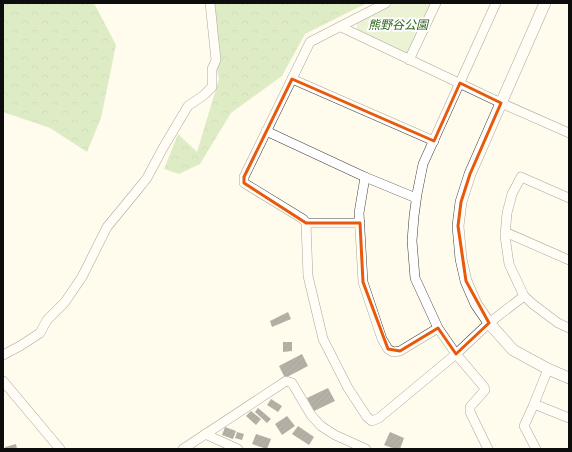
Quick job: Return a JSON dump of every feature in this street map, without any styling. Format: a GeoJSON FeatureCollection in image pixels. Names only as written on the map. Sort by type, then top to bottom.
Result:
{"type":"FeatureCollection","features":[{"type":"Feature","properties":{"kind":"street"},"geometry":{"type":"LineString","coordinates":[[3,354],[20,346],[40,333],[47,320],[65,302],[82,278],[107,227],[147,178],[188,106],[204,95],[212,87],[212,69],[216,60],[210,3]]}},
{"type":"Feature","properties":{"kind":"street"},"geometry":{"type":"LineString","coordinates":[[386,3],[310,42],[244,177],[244,183],[306,223],[308,276],[323,339],[348,388],[367,417],[372,421],[380,418],[456,354],[489,323],[524,296]]}},
{"type":"Feature","properties":{"kind":"street"},"geometry":{"type":"LineString","coordinates":[[409,60],[436,3]]}},
{"type":"Feature","properties":{"kind":"street"},"geometry":{"type":"LineString","coordinates":[[488,449],[470,412],[470,407],[485,390],[484,387],[456,354],[438,328],[416,278],[412,242],[416,198],[423,164],[496,3]]}},
{"type":"Feature","properties":{"kind":"street"},"geometry":{"type":"LineString","coordinates":[[544,3],[470,174],[461,202],[458,226],[461,259],[466,281],[476,304],[489,323],[513,350],[548,369],[569,378]]}},
{"type":"Feature","properties":{"kind":"street"},"geometry":{"type":"LineString","coordinates":[[341,27],[501,103],[569,133]]}},
{"type":"Feature","properties":{"kind":"street"},"geometry":{"type":"LineString","coordinates":[[292,79],[434,141]]}},
{"type":"Feature","properties":{"kind":"street"},"geometry":{"type":"LineString","coordinates":[[266,131],[365,177],[416,198]]}},
{"type":"Feature","properties":{"kind":"street"},"geometry":{"type":"LineString","coordinates":[[365,177],[360,213],[363,282],[382,339],[388,349],[392,352],[400,352],[438,328]]}},
{"type":"Feature","properties":{"kind":"street"},"geometry":{"type":"LineString","coordinates":[[569,198],[521,177],[512,194],[507,213],[505,232],[509,264],[524,296],[558,323],[569,328]]}},
{"type":"Feature","properties":{"kind":"street"},"geometry":{"type":"LineString","coordinates":[[306,223],[360,223]]}},
{"type":"Feature","properties":{"kind":"street"},"geometry":{"type":"LineString","coordinates":[[505,232],[569,260]]}},
{"type":"Feature","properties":{"kind":"street"},"geometry":{"type":"LineString","coordinates":[[536,449],[524,426],[548,369]]}},
{"type":"Feature","properties":{"kind":"street"},"geometry":{"type":"LineString","coordinates":[[183,449],[286,380],[292,383],[311,415],[321,426],[335,435],[366,449]]}},
{"type":"Feature","properties":{"kind":"street"},"geometry":{"type":"LineString","coordinates":[[3,381],[60,449]]}},
{"type":"Feature","properties":{"kind":"street"},"geometry":{"type":"LineString","coordinates":[[534,404],[569,418]]}},
{"type":"Feature","properties":{"kind":"street"},"geometry":{"type":"LineString","coordinates":[[206,434],[238,449]]}},
{"type":"Feature","properties":{"kind":"highlighted area"},"geometry":{"type":"Polygon","coordinates":[[[292,79],[434,141],[460,83],[501,103],[470,174],[461,202],[458,226],[466,281],[489,323],[456,354],[438,328],[400,351],[388,349],[363,282],[360,223],[306,223],[244,183],[244,177],[292,79]]]}},
{"type":"Feature","properties":{"kind":"green space"},"geometry":{"type":"Polygon","coordinates":[[[3,3],[94,3],[116,45],[101,118],[87,152],[50,128],[3,112],[3,3]]]}},
{"type":"Feature","properties":{"kind":"green space"},"geometry":{"type":"Polygon","coordinates":[[[208,3],[367,3],[305,34],[282,76],[231,113],[200,164],[179,174],[164,169],[178,134],[197,152],[219,79],[208,28],[208,3]]]}},
{"type":"Feature","properties":{"kind":"green space","name":"熊野谷公園"},"geometry":{"type":"Polygon","coordinates":[[[394,3],[431,3],[409,54],[357,31],[357,22],[394,3]]]}},
{"type":"Feature","properties":{"kind":"building"},"geometry":{"type":"Polygon","coordinates":[[[288,312],[291,319],[272,327],[270,321],[288,312]]]}},
{"type":"Feature","properties":{"kind":"building"},"geometry":{"type":"Polygon","coordinates":[[[283,342],[292,342],[292,351],[283,352],[283,342]]]}},
{"type":"Feature","properties":{"kind":"building"},"geometry":{"type":"Polygon","coordinates":[[[302,354],[308,366],[285,378],[279,366],[302,354]]]}},
{"type":"Feature","properties":{"kind":"building"},"geometry":{"type":"Polygon","coordinates":[[[328,388],[335,401],[314,411],[307,398],[328,388]]]}},
{"type":"Feature","properties":{"kind":"building"},"geometry":{"type":"Polygon","coordinates":[[[271,399],[282,406],[278,412],[267,405],[271,399]]]}},
{"type":"Feature","properties":{"kind":"building"},"geometry":{"type":"Polygon","coordinates":[[[258,408],[271,419],[267,423],[255,412],[258,408]]]}},
{"type":"Feature","properties":{"kind":"building"},"geometry":{"type":"Polygon","coordinates":[[[251,411],[261,419],[256,425],[246,416],[251,411]]]}},
{"type":"Feature","properties":{"kind":"building"},"geometry":{"type":"Polygon","coordinates":[[[287,416],[295,426],[282,435],[275,424],[287,416]]]}},
{"type":"Feature","properties":{"kind":"building"},"geometry":{"type":"Polygon","coordinates":[[[298,426],[314,437],[309,445],[292,434],[298,426]]]}},
{"type":"Feature","properties":{"kind":"building"},"geometry":{"type":"Polygon","coordinates":[[[225,427],[236,431],[233,439],[222,435],[225,427]]]}},
{"type":"Feature","properties":{"kind":"building"},"geometry":{"type":"Polygon","coordinates":[[[237,432],[244,434],[242,440],[235,438],[237,432]]]}},
{"type":"Feature","properties":{"kind":"building"},"geometry":{"type":"Polygon","coordinates":[[[390,432],[404,438],[400,449],[395,449],[384,445],[390,432]]]}},
{"type":"Feature","properties":{"kind":"building"},"geometry":{"type":"Polygon","coordinates":[[[256,434],[271,439],[267,449],[252,444],[256,434]]]}},
{"type":"Feature","properties":{"kind":"building"},"geometry":{"type":"Polygon","coordinates":[[[16,444],[17,449],[5,449],[5,447],[16,444]]]}}]}
